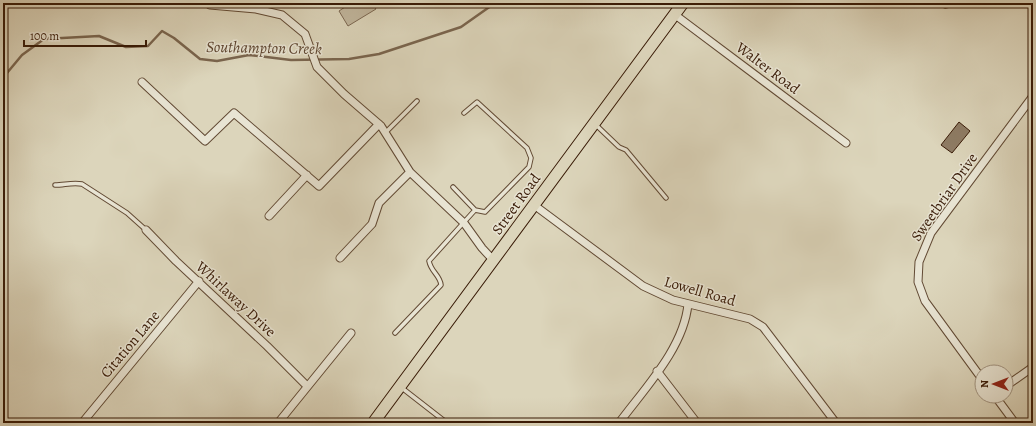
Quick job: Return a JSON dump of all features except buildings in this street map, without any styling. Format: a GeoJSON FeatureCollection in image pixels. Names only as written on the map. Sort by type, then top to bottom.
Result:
{"type":"FeatureCollection","features":[{"type":"Feature","properties":{"kind":"main road","name":"Street Road"},"geometry":{"type":"LineString","coordinates":[[373,423],[683,3]]}},
{"type":"Feature","properties":{"kind":"street"},"geometry":{"type":"LineString","coordinates":[[207,3],[210,5],[244,8],[282,15],[305,34],[312,49],[316,67],[344,94],[379,124],[410,172],[464,223],[482,248],[494,260]]}},
{"type":"Feature","properties":{"kind":"street","name":"Walter Road"},"geometry":{"type":"LineString","coordinates":[[674,14],[846,143]]}},
{"type":"Feature","properties":{"kind":"street"},"geometry":{"type":"LineString","coordinates":[[142,82],[206,141],[234,113],[319,186],[379,124]]}},
{"type":"Feature","properties":{"kind":"street","name":"Sweetbriar Drive"},"geometry":{"type":"LineString","coordinates":[[974,368],[925,301],[918,282],[919,262],[931,233],[1033,96]]}},
{"type":"Feature","properties":{"kind":"street"},"geometry":{"type":"LineString","coordinates":[[340,258],[372,224],[379,203],[410,172]]}},
{"type":"Feature","properties":{"kind":"street"},"geometry":{"type":"LineString","coordinates":[[269,216],[307,175]]}},
{"type":"Feature","properties":{"kind":"street","name":"Lowell Road"},"geometry":{"type":"LineString","coordinates":[[534,205],[643,286],[662,296],[750,319],[763,327],[836,423]]}},
{"type":"Feature","properties":{"kind":"street","name":"Whirlaway Drive"},"geometry":{"type":"LineString","coordinates":[[146,230],[268,346],[307,386]]}},
{"type":"Feature","properties":{"kind":"street","name":"Citation Lane"},"geometry":{"type":"LineString","coordinates":[[82,423],[198,281]]}},
{"type":"Feature","properties":{"kind":"street"},"geometry":{"type":"LineString","coordinates":[[619,423],[658,371],[676,344],[685,322],[688,304]]}},
{"type":"Feature","properties":{"kind":"street"},"geometry":{"type":"LineString","coordinates":[[278,423],[351,333]]}},
{"type":"Feature","properties":{"kind":"street"},"geometry":{"type":"LineString","coordinates":[[1014,380],[1033,366]]}},
{"type":"Feature","properties":{"kind":"street"},"geometry":{"type":"LineString","coordinates":[[658,371],[697,423]]}},
{"type":"Feature","properties":{"kind":"street"},"geometry":{"type":"LineString","coordinates":[[1001,404],[1015,423]]}},
{"type":"Feature","properties":{"kind":"lane"},"geometry":{"type":"LineString","coordinates":[[237,3],[244,8]]}},
{"type":"Feature","properties":{"kind":"lane"},"geometry":{"type":"LineString","coordinates":[[940,3],[945,6],[958,3]]}},
{"type":"Feature","properties":{"kind":"lane"},"geometry":{"type":"LineString","coordinates":[[385,133],[417,101]]}},
{"type":"Feature","properties":{"kind":"lane"},"geometry":{"type":"LineString","coordinates":[[453,187],[475,210],[485,212],[529,167],[531,158],[527,148],[477,102],[464,113]]}},
{"type":"Feature","properties":{"kind":"lane"},"geometry":{"type":"LineString","coordinates":[[595,124],[619,147],[626,150],[666,198]]}},
{"type":"Feature","properties":{"kind":"lane"},"geometry":{"type":"LineString","coordinates":[[55,185],[74,182],[82,184],[127,213],[146,230]]}},
{"type":"Feature","properties":{"kind":"lane"},"geometry":{"type":"LineString","coordinates":[[395,333],[439,289],[441,284],[440,279],[431,270],[429,262],[475,210]]}},
{"type":"Feature","properties":{"kind":"lane"},"geometry":{"type":"LineString","coordinates":[[400,387],[447,423]]}},
{"type":"Feature","properties":{"kind":"shaded area"},"geometry":{"type":"Polygon","coordinates":[[[351,3],[372,3],[376,9],[348,26],[339,11],[351,3]]]}},
{"type":"Feature","properties":{"kind":"waterway","name":"Southampton Creek"},"geometry":{"type":"LineString","coordinates":[[3,75],[7,73],[22,55],[44,39],[99,36],[126,47],[148,46],[162,31],[174,38],[200,59],[217,61],[249,55],[291,60],[349,59],[379,54],[461,27],[495,3]]}}]}
